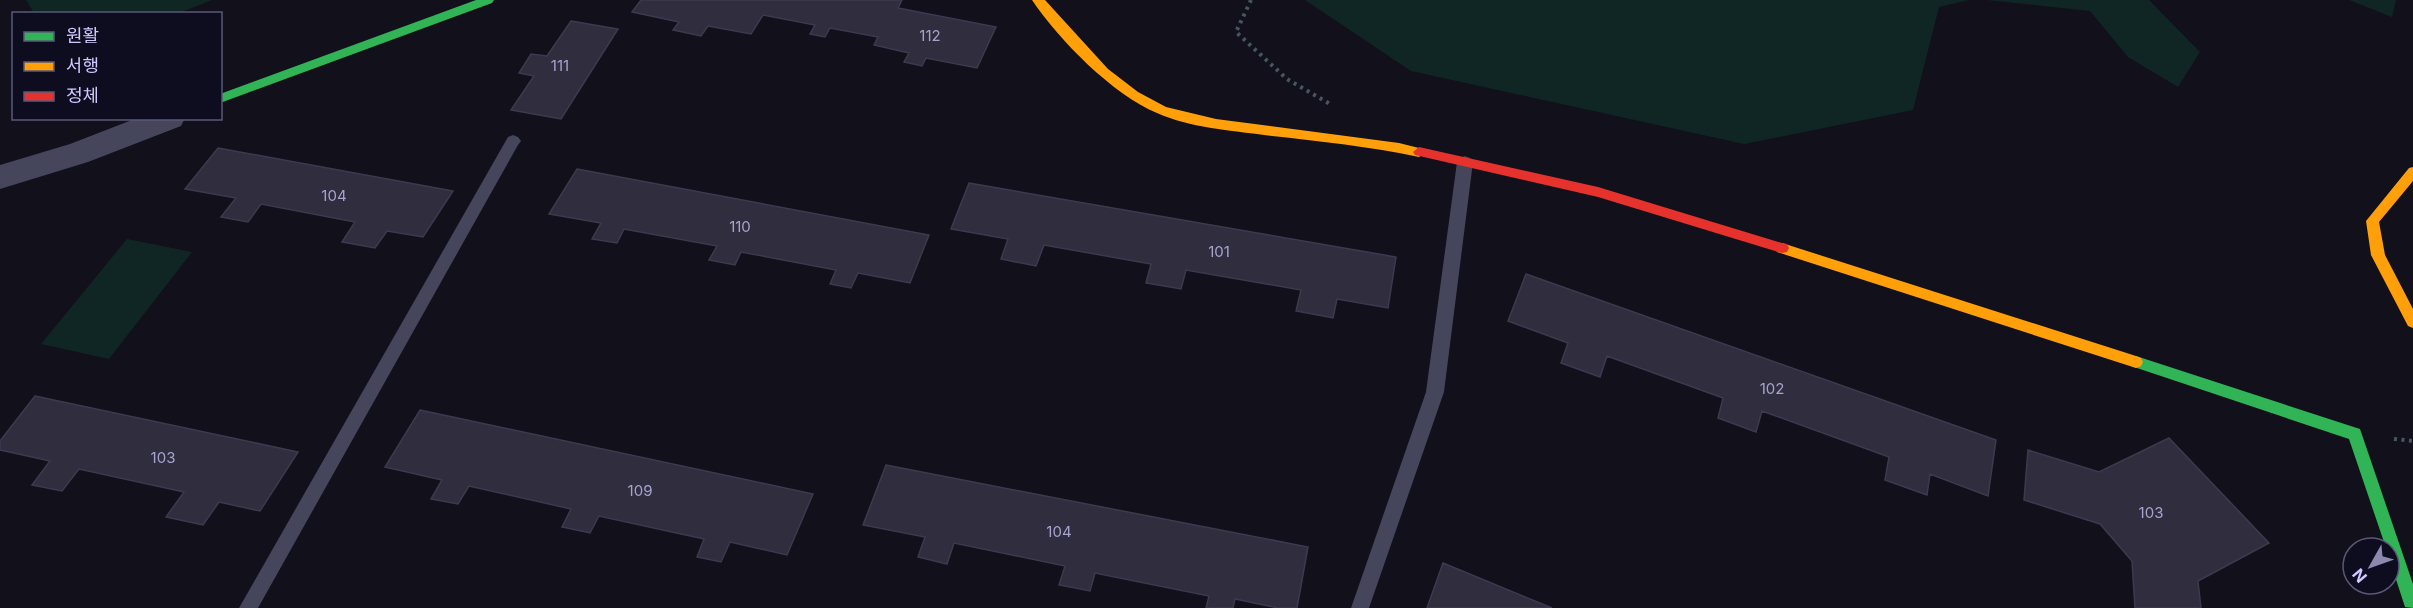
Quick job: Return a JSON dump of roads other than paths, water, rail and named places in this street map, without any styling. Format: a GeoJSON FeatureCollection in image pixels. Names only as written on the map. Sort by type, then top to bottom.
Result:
{"type":"FeatureCollection","features":[{"type":"Feature","properties":{"kind":"street"},"geometry":{"type":"LineString","coordinates":[[222,98],[488,0]]}},
{"type":"Feature","properties":{"kind":"street"},"geometry":{"type":"LineString","coordinates":[[1038,0],[1066,34],[1117,83],[1150,105],[1206,123],[1388,145],[1598,192],[1907,287],[2355,434],[2413,607]]}},
{"type":"Feature","properties":{"kind":"street"},"geometry":{"type":"LineString","coordinates":[[0,177],[77,154],[165,120]]}},
{"type":"Feature","properties":{"kind":"street"},"geometry":{"type":"LineString","coordinates":[[2413,172],[2372,221],[2378,255],[2413,322]]}},
{"type":"Feature","properties":{"kind":"lane"},"geometry":{"type":"LineString","coordinates":[[248,608],[513,141]]}},
{"type":"Feature","properties":{"kind":"lane"},"geometry":{"type":"LineString","coordinates":[[1360,608],[1435,392],[1465,162]]}}]}
